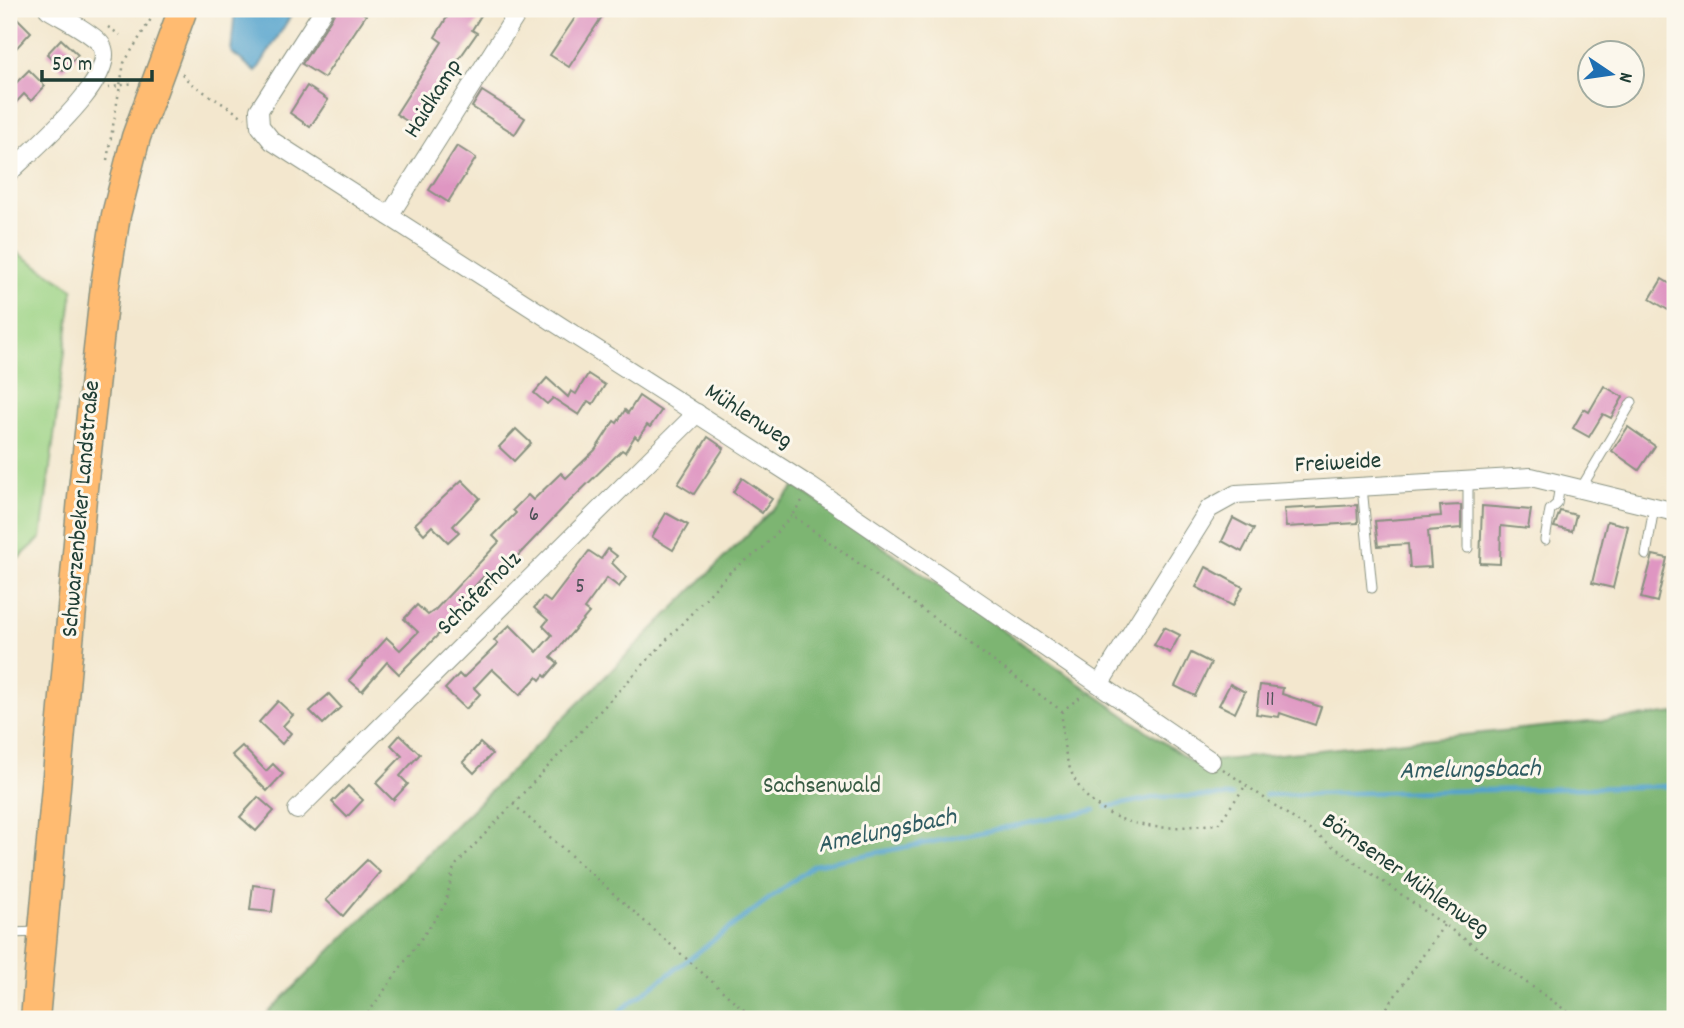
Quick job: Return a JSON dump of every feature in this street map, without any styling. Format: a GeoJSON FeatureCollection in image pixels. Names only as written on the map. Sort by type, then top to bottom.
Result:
{"type":"FeatureCollection","features":[{"type":"Feature","properties":{"kind":"main road","name":"Schwarzenbeker Landstraße"},"geometry":{"type":"LineString","coordinates":[[35,1019],[82,498],[105,285],[116,215],[136,137],[183,9]]}},
{"type":"Feature","properties":{"kind":"street"},"geometry":{"type":"LineString","coordinates":[[9,173],[99,79],[104,59],[99,42],[48,9]]}},
{"type":"Feature","properties":{"kind":"street"},"geometry":{"type":"LineString","coordinates":[[258,120],[263,102],[324,9]]}},
{"type":"Feature","properties":{"kind":"street","name":"Haidkamp"},"geometry":{"type":"LineString","coordinates":[[389,216],[520,9]]}},
{"type":"Feature","properties":{"kind":"street","name":"Mühlenweg"},"geometry":{"type":"LineString","coordinates":[[258,120],[272,141],[811,487],[1211,761]]}},
{"type":"Feature","properties":{"kind":"street","name":"Schäferholz"},"geometry":{"type":"LineString","coordinates":[[297,810],[697,413]]}},
{"type":"Feature","properties":{"kind":"street","name":"Freiweide"},"geometry":{"type":"LineString","coordinates":[[1100,683],[1209,509],[1236,494],[1531,477],[1675,512]]}},
{"type":"Feature","properties":{"kind":"lane"},"geometry":{"type":"LineString","coordinates":[[1580,489],[1632,402]]}},
{"type":"Feature","properties":{"kind":"lane"},"geometry":{"type":"LineString","coordinates":[[1468,481],[1468,548]]}},
{"type":"Feature","properties":{"kind":"lane"},"geometry":{"type":"LineString","coordinates":[[1545,540],[1560,484]]}},
{"type":"Feature","properties":{"kind":"lane"},"geometry":{"type":"LineString","coordinates":[[1362,487],[1372,588]]}},
{"type":"Feature","properties":{"kind":"lane"},"geometry":{"type":"LineString","coordinates":[[1646,555],[1654,507]]}},
{"type":"Feature","properties":{"kind":"lane"},"geometry":{"type":"LineString","coordinates":[[9,933],[44,932]]}},
{"type":"Feature","properties":{"kind":"path"},"geometry":{"type":"LineString","coordinates":[[134,83],[119,86],[124,63],[157,9]]}},
{"type":"Feature","properties":{"kind":"path"},"geometry":{"type":"LineString","coordinates":[[140,36],[147,40]]}},
{"type":"Feature","properties":{"kind":"path"},"geometry":{"type":"LineString","coordinates":[[181,69],[182,76],[190,83],[245,118],[258,120]]}},
{"type":"Feature","properties":{"kind":"path"},"geometry":{"type":"LineString","coordinates":[[364,1019],[445,905],[454,867],[731,571],[761,550],[792,515],[811,487]]}},
{"type":"Feature","properties":{"kind":"path"},"geometry":{"type":"LineString","coordinates":[[792,515],[1062,711]]}},
{"type":"Feature","properties":{"kind":"path"},"geometry":{"type":"LineString","coordinates":[[1062,711],[1100,683]]}},
{"type":"Feature","properties":{"kind":"path"},"geometry":{"type":"LineString","coordinates":[[1062,711],[1061,738],[1070,777],[1108,816],[1150,827],[1218,824],[1246,785]]}},
{"type":"Feature","properties":{"kind":"path","name":"Börnsener Mühlenweg"},"geometry":{"type":"LineString","coordinates":[[1211,761],[1578,1019]]}},
{"type":"Feature","properties":{"kind":"path"},"geometry":{"type":"LineString","coordinates":[[513,804],[754,1019]]}},
{"type":"Feature","properties":{"kind":"path"},"geometry":{"type":"LineString","coordinates":[[1379,1019],[1444,925]]}},
{"type":"Feature","properties":{"kind":"green space"},"geometry":{"type":"Polygon","coordinates":[[[9,247],[73,289],[41,538],[9,567],[9,247]]]}},
{"type":"Feature","properties":{"kind":"green space","name":"Sachsenwald"},"geometry":{"type":"Polygon","coordinates":[[[796,486],[1193,763],[1675,713],[1675,1019],[262,1019],[796,486]]]}},
{"type":"Feature","properties":{"kind":"water"},"geometry":{"type":"Polygon","coordinates":[[[235,9],[295,9],[256,72],[231,52],[235,9]]]}},
{"type":"Feature","properties":{"kind":"building"},"geometry":{"type":"Polygon","coordinates":[[[337,9],[356,9],[366,15],[324,78],[302,64],[337,9]]]}},
{"type":"Feature","properties":{"kind":"building"},"geometry":{"type":"Polygon","coordinates":[[[452,9],[485,9],[472,30],[477,33],[413,125],[396,114],[442,42],[435,37],[452,9]]]}},
{"type":"Feature","properties":{"kind":"building"},"geometry":{"type":"Polygon","coordinates":[[[581,9],[607,9],[569,67],[550,55],[581,9]]]}},
{"type":"Feature","properties":{"kind":"building"},"geometry":{"type":"Polygon","coordinates":[[[17,18],[31,32],[9,56],[9,26],[17,18]]]}},
{"type":"Feature","properties":{"kind":"building"},"geometry":{"type":"Polygon","coordinates":[[[61,39],[78,55],[63,70],[47,54],[61,39]]]}},
{"type":"Feature","properties":{"kind":"building"},"geometry":{"type":"Polygon","coordinates":[[[29,70],[45,86],[31,101],[24,94],[9,110],[9,90],[29,70]]]}},
{"type":"Feature","properties":{"kind":"building"},"geometry":{"type":"Polygon","coordinates":[[[307,86],[328,100],[310,127],[290,113],[307,86]]]}},
{"type":"Feature","properties":{"kind":"building"},"geometry":{"type":"Polygon","coordinates":[[[482,91],[525,118],[515,134],[472,107],[482,91]]]}},
{"type":"Feature","properties":{"kind":"building"},"geometry":{"type":"Polygon","coordinates":[[[457,146],[476,158],[448,202],[429,190],[457,146]]]}},
{"type":"Feature","properties":{"kind":"building"},"geometry":{"type":"Polygon","coordinates":[[[1662,279],[1675,287],[1675,299],[1668,310],[1650,299],[1662,279]]]}},
{"type":"Feature","properties":{"kind":"building"},"geometry":{"type":"Polygon","coordinates":[[[588,374],[605,385],[593,404],[588,401],[579,415],[553,398],[547,404],[534,393],[547,378],[568,397],[571,391],[576,394],[588,374]]]}},
{"type":"Feature","properties":{"kind":"building"},"geometry":{"type":"Polygon","coordinates":[[[1604,386],[1623,397],[1611,418],[1603,414],[1589,437],[1573,428],[1584,409],[1589,412],[1604,386]]]}},
{"type":"Feature","properties":{"kind":"building"},"geometry":{"type":"Polygon","coordinates":[[[639,396],[661,411],[650,427],[647,425],[638,439],[635,436],[625,452],[622,450],[566,505],[492,583],[484,576],[473,588],[479,594],[399,674],[387,662],[362,691],[349,680],[387,638],[400,650],[418,632],[404,619],[417,605],[428,615],[435,610],[499,542],[493,536],[516,513],[513,510],[528,495],[533,500],[561,473],[566,478],[595,450],[614,421],[617,423],[625,410],[628,413],[639,396]]]}},
{"type":"Feature","properties":{"kind":"building"},"geometry":{"type":"Polygon","coordinates":[[[1628,427],[1655,446],[1639,470],[1612,451],[1628,427]]]}},
{"type":"Feature","properties":{"kind":"building"},"geometry":{"type":"Polygon","coordinates":[[[516,429],[531,443],[514,461],[499,447],[516,429]]]}},
{"type":"Feature","properties":{"kind":"building"},"geometry":{"type":"Polygon","coordinates":[[[708,437],[724,448],[694,494],[678,484],[708,437]]]}},
{"type":"Feature","properties":{"kind":"building"},"geometry":{"type":"Polygon","coordinates":[[[742,478],[772,499],[762,513],[733,492],[742,478]]]}},
{"type":"Feature","properties":{"kind":"building"},"geometry":{"type":"Polygon","coordinates":[[[462,480],[480,498],[453,526],[459,532],[448,542],[432,526],[424,534],[415,524],[462,480]]]}},
{"type":"Feature","properties":{"kind":"building"},"geometry":{"type":"Polygon","coordinates":[[[1357,505],[1358,523],[1286,527],[1284,509],[1357,505]]]}},
{"type":"Feature","properties":{"kind":"building"},"geometry":{"type":"Polygon","coordinates":[[[1461,505],[1461,528],[1428,531],[1431,567],[1410,568],[1408,544],[1378,546],[1375,521],[1441,516],[1440,506],[1461,505]]]}},
{"type":"Feature","properties":{"kind":"building"},"geometry":{"type":"Polygon","coordinates":[[[1482,506],[1531,510],[1528,529],[1501,526],[1500,564],[1480,563],[1482,506]]]}},
{"type":"Feature","properties":{"kind":"building"},"geometry":{"type":"Polygon","coordinates":[[[1560,511],[1576,515],[1572,531],[1554,527],[1560,511]]]}},
{"type":"Feature","properties":{"kind":"building"},"geometry":{"type":"Polygon","coordinates":[[[666,513],[688,525],[673,550],[652,537],[666,513]]]}},
{"type":"Feature","properties":{"kind":"building"},"geometry":{"type":"Polygon","coordinates":[[[1233,518],[1254,529],[1242,552],[1222,541],[1233,518]]]}},
{"type":"Feature","properties":{"kind":"building"},"geometry":{"type":"Polygon","coordinates":[[[1607,521],[1628,526],[1613,588],[1592,583],[1607,521]]]}},
{"type":"Feature","properties":{"kind":"building"},"geometry":{"type":"Polygon","coordinates":[[[608,549],[617,556],[612,563],[626,577],[619,587],[607,578],[584,609],[589,613],[551,657],[558,663],[546,677],[544,675],[540,680],[537,677],[520,695],[492,669],[474,688],[480,694],[466,709],[445,689],[459,674],[463,678],[498,644],[494,640],[510,625],[537,652],[552,635],[543,626],[548,620],[534,608],[543,597],[550,602],[589,551],[601,559],[608,549]]]}},
{"type":"Feature","properties":{"kind":"building"},"geometry":{"type":"Polygon","coordinates":[[[1653,555],[1667,558],[1657,602],[1641,598],[1653,555]]]}},
{"type":"Feature","properties":{"kind":"building"},"geometry":{"type":"Polygon","coordinates":[[[1206,567],[1243,587],[1233,606],[1196,587],[1206,567]]]}},
{"type":"Feature","properties":{"kind":"building"},"geometry":{"type":"Polygon","coordinates":[[[1164,627],[1180,635],[1170,653],[1154,645],[1164,627]]]}},
{"type":"Feature","properties":{"kind":"building"},"geometry":{"type":"Polygon","coordinates":[[[1191,653],[1211,663],[1195,696],[1175,686],[1191,653]]]}},
{"type":"Feature","properties":{"kind":"building"},"geometry":{"type":"Polygon","coordinates":[[[1230,684],[1245,692],[1235,713],[1219,705],[1230,684]]]}},
{"type":"Feature","properties":{"kind":"building"},"geometry":{"type":"Polygon","coordinates":[[[1260,685],[1283,688],[1282,694],[1321,707],[1315,725],[1280,713],[1279,717],[1256,714],[1260,685]]]}},
{"type":"Feature","properties":{"kind":"building"},"geometry":{"type":"Polygon","coordinates":[[[329,694],[341,707],[323,724],[310,711],[329,694]]]}},
{"type":"Feature","properties":{"kind":"building"},"geometry":{"type":"Polygon","coordinates":[[[278,701],[293,715],[283,726],[291,733],[282,744],[259,722],[278,701]]]}},
{"type":"Feature","properties":{"kind":"building"},"geometry":{"type":"Polygon","coordinates":[[[400,735],[420,754],[400,776],[408,784],[393,800],[376,783],[402,756],[391,745],[400,735]]]}},
{"type":"Feature","properties":{"kind":"building"},"geometry":{"type":"Polygon","coordinates":[[[480,743],[492,754],[474,773],[463,762],[480,743]]]}},
{"type":"Feature","properties":{"kind":"building"},"geometry":{"type":"Polygon","coordinates":[[[242,746],[266,771],[273,764],[283,774],[267,791],[232,755],[242,746]]]}},
{"type":"Feature","properties":{"kind":"building"},"geometry":{"type":"Polygon","coordinates":[[[348,786],[363,800],[347,817],[332,802],[348,786]]]}},
{"type":"Feature","properties":{"kind":"building"},"geometry":{"type":"Polygon","coordinates":[[[258,797],[274,811],[256,831],[240,817],[258,797]]]}},
{"type":"Feature","properties":{"kind":"building"},"geometry":{"type":"Polygon","coordinates":[[[367,860],[380,872],[343,916],[326,900],[367,860]]]}},
{"type":"Feature","properties":{"kind":"building"},"geometry":{"type":"Polygon","coordinates":[[[253,885],[275,888],[272,912],[250,910],[253,885]]]}},
{"type":"Feature","properties":{"kind":"waterway","name":"Amelungsbach"},"geometry":{"type":"LineString","coordinates":[[1265,795],[1675,786]]}},
{"type":"Feature","properties":{"kind":"waterway","name":"Amelungsbach"},"geometry":{"type":"LineString","coordinates":[[1107,807],[1158,797],[1232,796]]}},
{"type":"Feature","properties":{"kind":"waterway","name":"Amelungsbach"},"geometry":{"type":"LineString","coordinates":[[609,1019],[814,865],[1095,810]]}}]}
